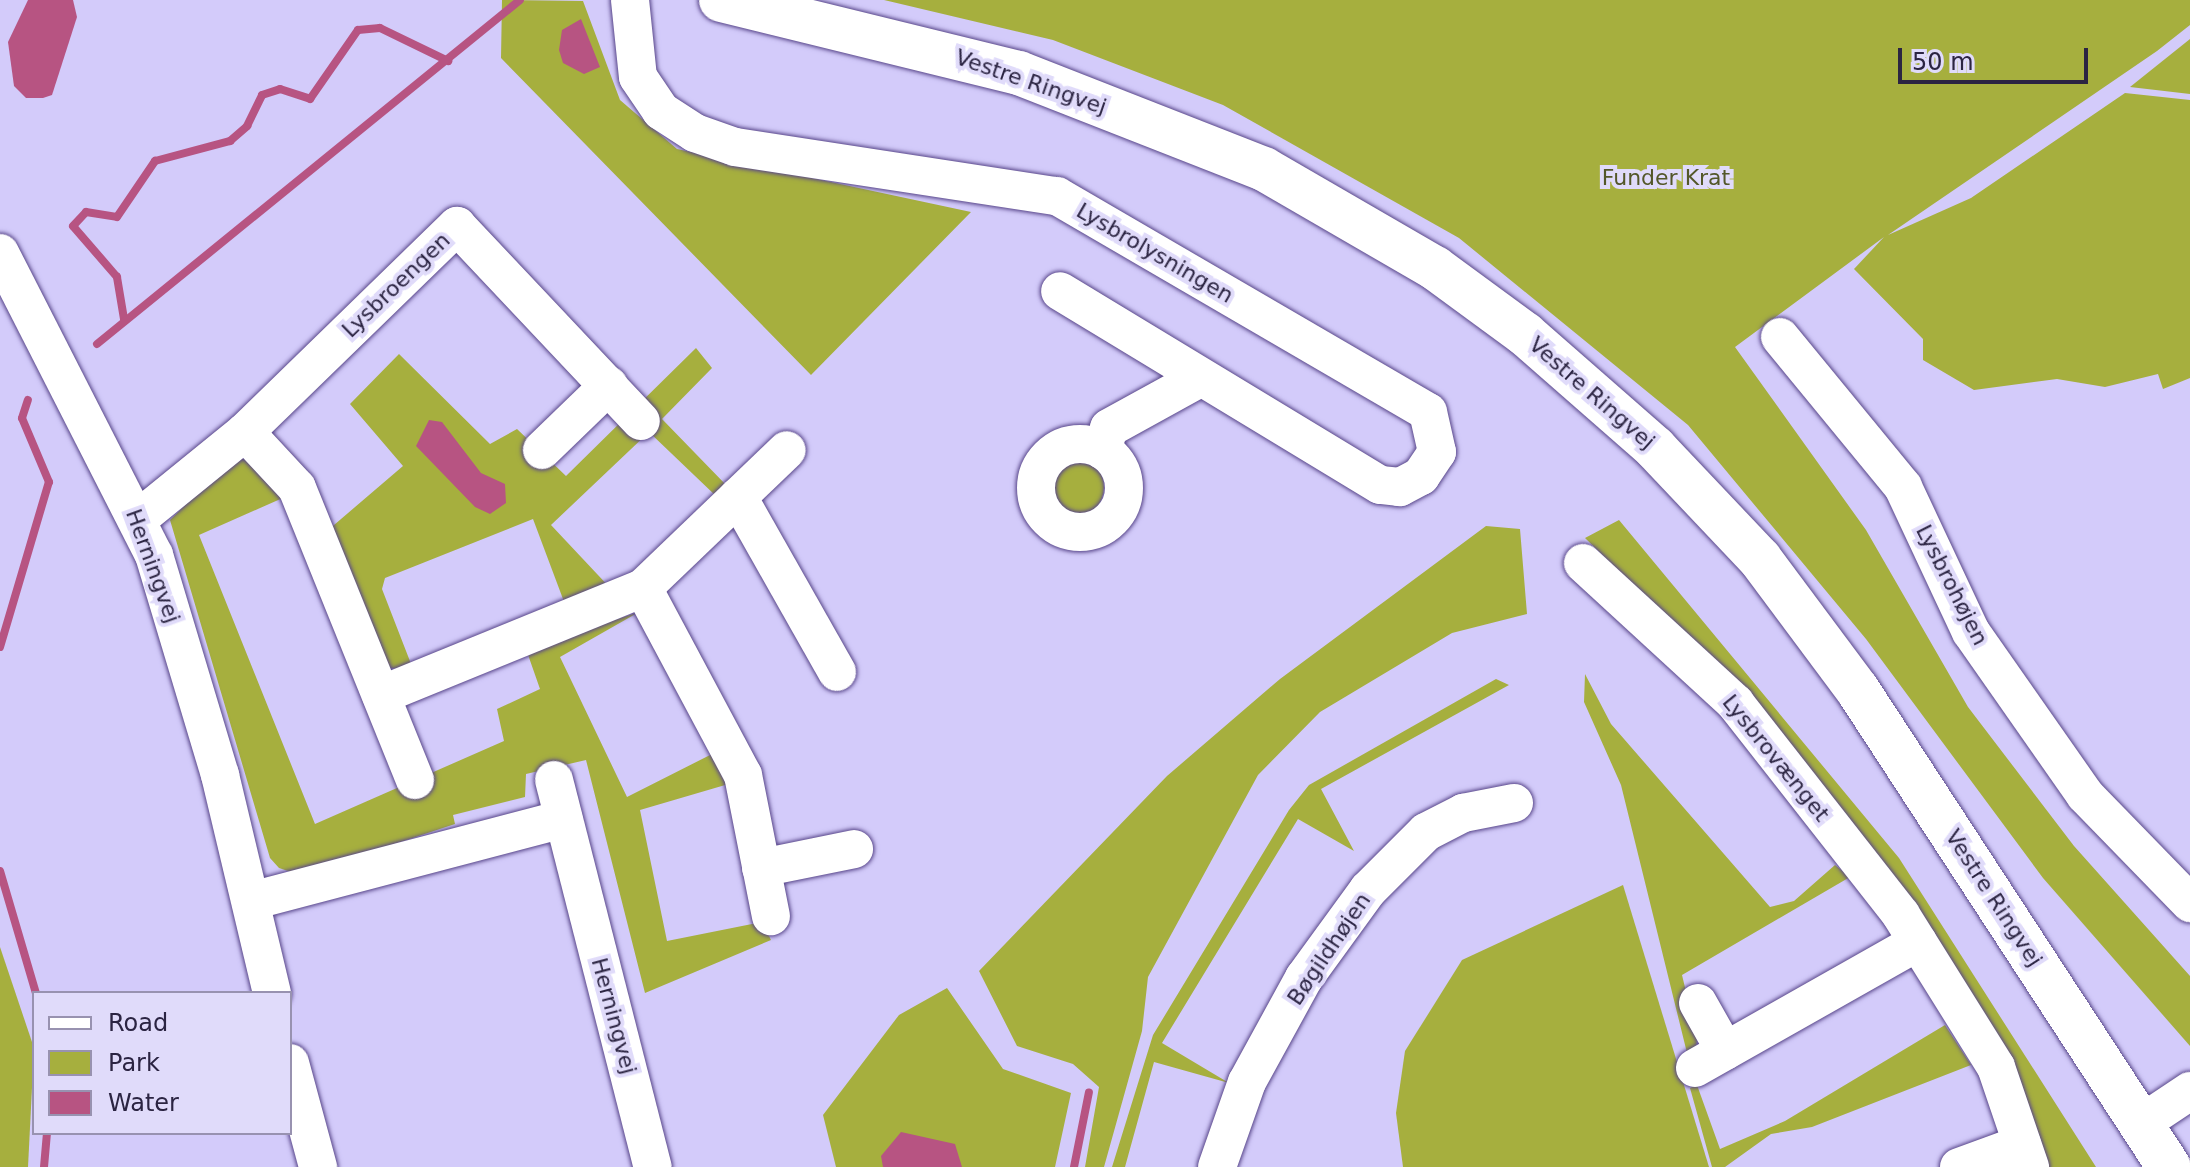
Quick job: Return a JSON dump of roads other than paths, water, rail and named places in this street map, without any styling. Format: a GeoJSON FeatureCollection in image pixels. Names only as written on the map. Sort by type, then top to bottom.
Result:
{"type":"FeatureCollection","features":[{"type":"Feature","properties":{"kind":"main road","name":"Vestre Ringvej"},"geometry":{"type":"LineString","coordinates":[[721,0],[1019,73],[1264,169],[1435,268],[1525,334],[1655,448],[1760,559],[1857,689],[2169,1167]]}},
{"type":"Feature","properties":{"kind":"street","name":"Lysbrolysningen"},"geometry":{"type":"LineString","coordinates":[[630,0],[638,77],[661,111],[695,133],[735,147],[1057,196],[1428,412],[1437,452],[1421,476],[1400,487],[1380,485],[1060,291]]}},
{"type":"Feature","properties":{"kind":"street","name":"Lysbroengen"},"geometry":{"type":"LineString","coordinates":[[138,519],[245,432],[457,226],[641,421]]}},
{"type":"Feature","properties":{"kind":"street","name":"Herningvej"},"geometry":{"type":"LineString","coordinates":[[0,253],[138,519],[251,901],[272,991]]}},
{"type":"Feature","properties":{"kind":"street","name":"Lysbrohøjen"},"geometry":{"type":"LineString","coordinates":[[1780,337],[1903,487],[1971,632],[2085,795],[2190,903]]}},
{"type":"Feature","properties":{"kind":"street"},"geometry":{"type":"LineString","coordinates":[[1102,450],[1109,428],[1200,378]]}},
{"type":"Feature","properties":{"kind":"street"},"geometry":{"type":"LineString","coordinates":[[542,450],[609,385]]}},
{"type":"Feature","properties":{"kind":"street"},"geometry":{"type":"LineString","coordinates":[[245,432],[297,488],[415,780]]}},
{"type":"Feature","properties":{"kind":"street"},"geometry":{"type":"LineString","coordinates":[[381,695],[643,588],[787,450]]}},
{"type":"Feature","properties":{"kind":"street"},"geometry":{"type":"LineString","coordinates":[[738,497],[837,672]]}},
{"type":"Feature","properties":{"kind":"street","name":"Lysbrovænget"},"geometry":{"type":"LineString","coordinates":[[1583,563],[1603,603],[1735,703],[1918,942],[1996,1067],[2026,1155],[1959,1167]]}},
{"type":"Feature","properties":{"kind":"street"},"geometry":{"type":"LineString","coordinates":[[643,588],[743,775],[771,916]]}},
{"type":"Feature","properties":{"kind":"street","name":"Herningvej"},"geometry":{"type":"LineString","coordinates":[[554,780],[653,1167]]}},
{"type":"Feature","properties":{"kind":"street","name":"Bøgildhøjen"},"geometry":{"type":"LineString","coordinates":[[1217,1167],[1254,1069],[1304,978],[1368,890],[1426,832],[1463,813],[1514,803]]}},
{"type":"Feature","properties":{"kind":"street"},"geometry":{"type":"LineString","coordinates":[[251,901],[563,819]]}},
{"type":"Feature","properties":{"kind":"street"},"geometry":{"type":"LineString","coordinates":[[761,868],[854,849]]}},
{"type":"Feature","properties":{"kind":"street"},"geometry":{"type":"LineString","coordinates":[[1698,1003],[1710,1060],[1918,942]]}},
{"type":"Feature","properties":{"kind":"street"},"geometry":{"type":"LineString","coordinates":[[292,1070],[318,1167]]}},
{"type":"Feature","properties":{"kind":"street"},"geometry":{"type":"LineString","coordinates":[[2142,1123],[2190,1091]]}},
{"type":"Feature","properties":{"kind":"water"},"geometry":{"type":"Polygon","coordinates":[[[28,0],[73,0],[77,17],[52,95],[43,98],[26,98],[14,86],[8,42],[28,0]]]}},
{"type":"Feature","properties":{"kind":"water"},"geometry":{"type":"Polygon","coordinates":[[[581,19],[600,67],[584,74],[563,63],[559,50],[562,30],[581,19]]]}},
{"type":"Feature","properties":{"kind":"water"},"geometry":{"type":"Polygon","coordinates":[[[429,420],[442,422],[481,473],[505,484],[506,503],[490,514],[475,507],[416,446],[429,420]]]}},
{"type":"Feature","properties":{"kind":"water"},"geometry":{"type":"Polygon","coordinates":[[[901,1132],[955,1144],[962,1167],[883,1167],[881,1156],[901,1132]]]}},
{"type":"Feature","properties":{"kind":"waterway"},"geometry":{"type":"LineString","coordinates":[[97,344],[520,0]]}},
{"type":"Feature","properties":{"kind":"waterway"},"geometry":{"type":"LineString","coordinates":[[124,319],[117,277],[73,226],[86,212],[117,217],[155,161],[230,141],[247,126],[262,95],[280,89],[310,99],[358,30],[380,28],[448,61]]}},
{"type":"Feature","properties":{"kind":"waterway"},"geometry":{"type":"LineString","coordinates":[[0,647],[49,482],[22,418],[28,400]]}},
{"type":"Feature","properties":{"kind":"waterway"},"geometry":{"type":"LineString","coordinates":[[0,871],[35,991]]}},
{"type":"Feature","properties":{"kind":"waterway"},"geometry":{"type":"LineString","coordinates":[[1074,1167],[1089,1092]]}},
{"type":"Feature","properties":{"kind":"waterway"},"geometry":{"type":"LineString","coordinates":[[44,1167],[47,1135]]}},
{"type":"Feature","properties":{"kind":"park label","name":"Funder Krat"},"geometry":{"type":"Point","coordinates":[1666,178]}}]}
